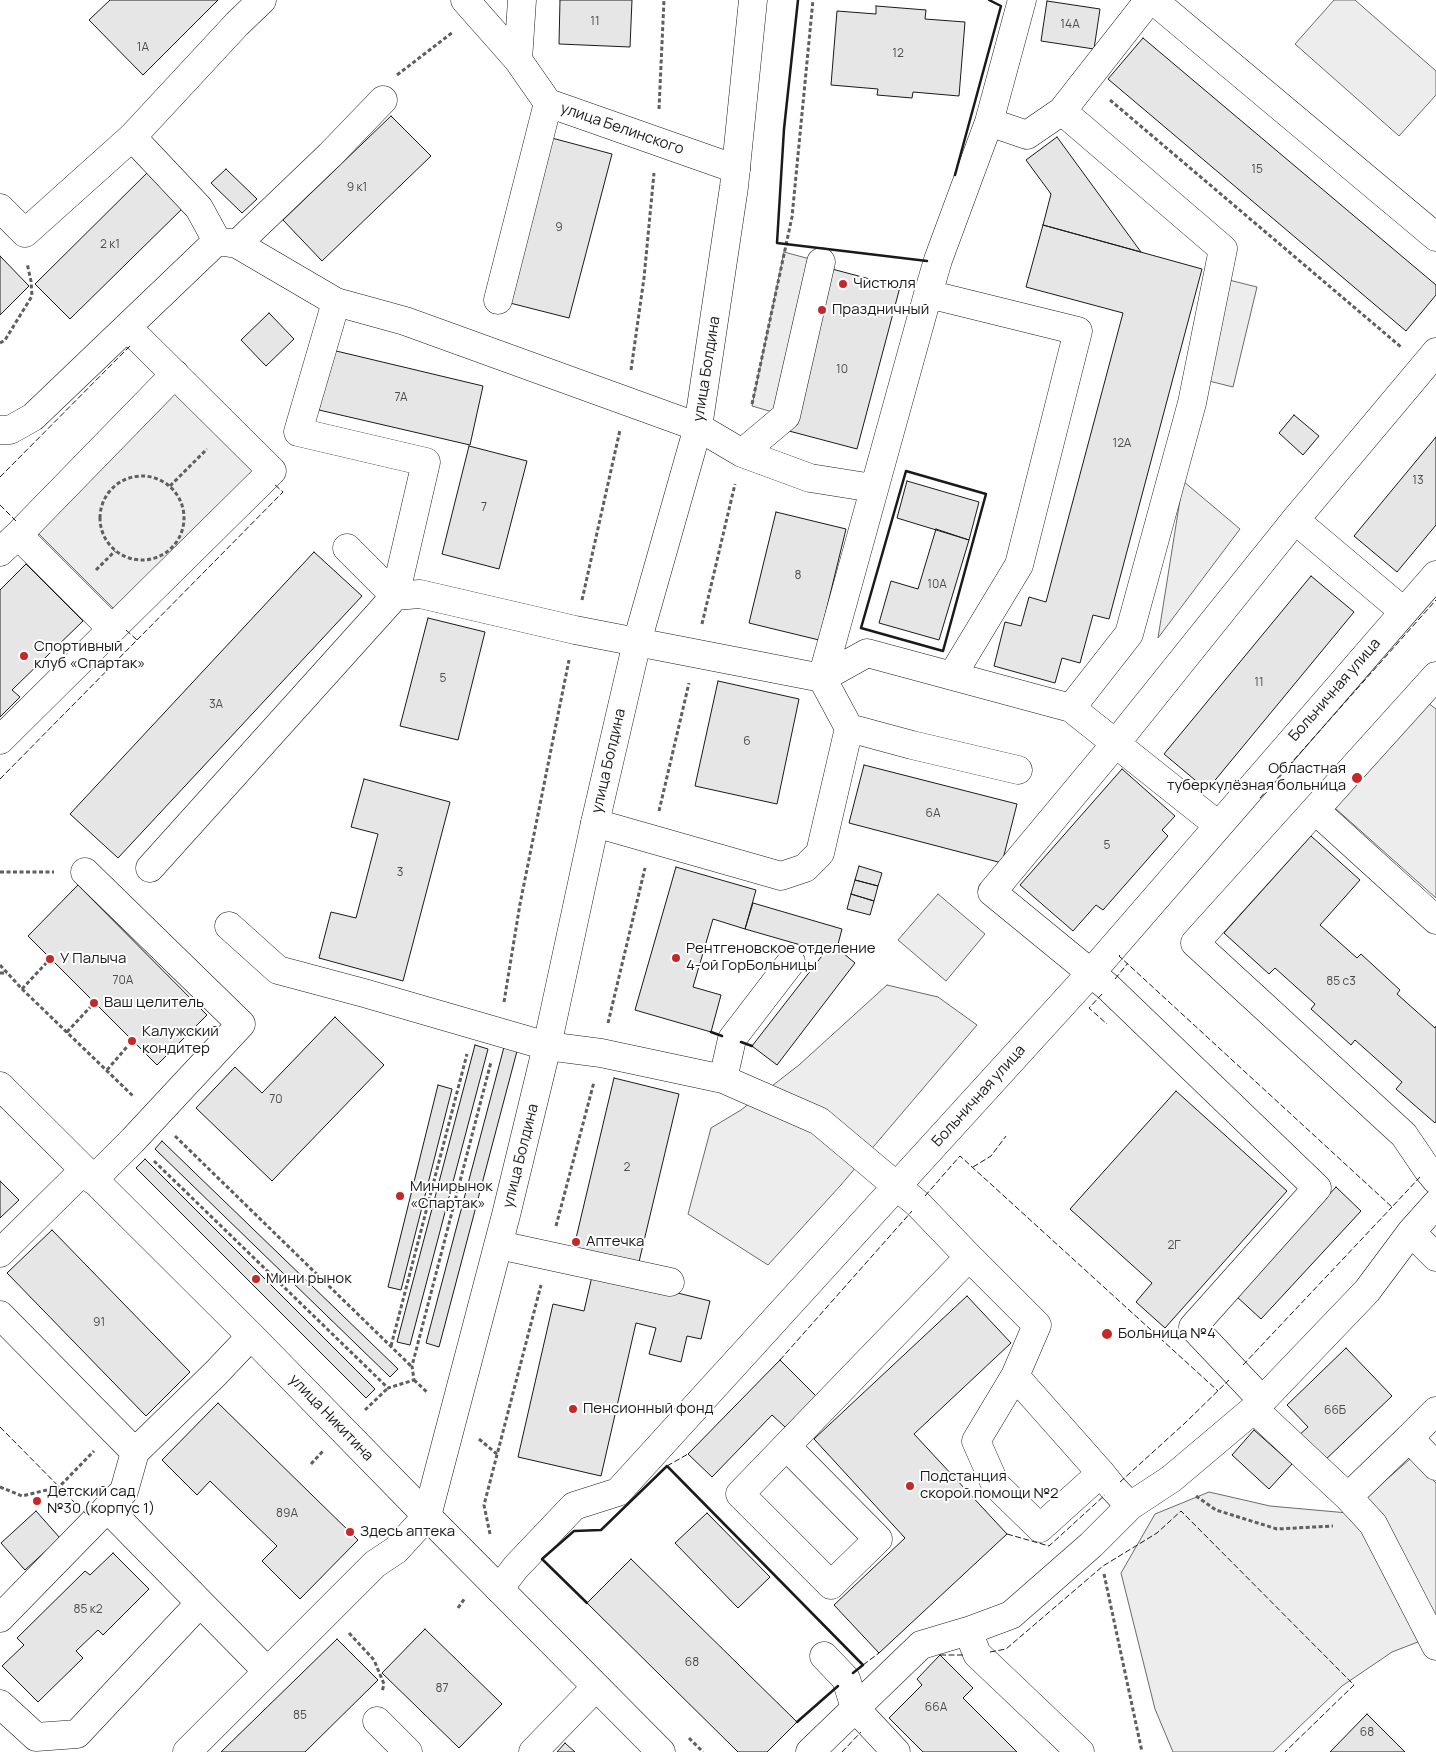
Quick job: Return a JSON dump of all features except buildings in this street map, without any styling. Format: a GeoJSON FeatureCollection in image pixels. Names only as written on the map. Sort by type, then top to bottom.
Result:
{"type":"FeatureCollection","features":[{"type":"Feature","properties":{"kind":"street"},"geometry":{"type":"LineString","coordinates":[[0,208],[25,233],[132,137],[237,24],[262,0]]}},
{"type":"Feature","properties":{"kind":"street"},"geometry":{"type":"LineString","coordinates":[[518,60],[522,0]]}},
{"type":"Feature","properties":{"kind":"street","name":"улица Болдина"},"geometry":{"type":"LineString","coordinates":[[427,1516],[499,1245],[547,1046],[595,823],[637,642],[698,427],[736,169],[753,0]]}},
{"type":"Feature","properties":{"kind":"street"},"geometry":{"type":"LineString","coordinates":[[595,823],[781,876],[805,868],[820,852],[850,728],[822,678],[938,260],[989,122],[1022,0]]}},
{"type":"Feature","properties":{"kind":"street"},"geometry":{"type":"LineString","coordinates":[[989,122],[1033,143],[1062,111],[1149,0]]}},
{"type":"Feature","properties":{"kind":"street"},"geometry":{"type":"LineString","coordinates":[[1153,0],[1436,238]]}},
{"type":"Feature","properties":{"kind":"street","name":"улица Белинского"},"geometry":{"type":"LineString","coordinates":[[468,4],[518,60],[548,102],[736,169]]}},
{"type":"Feature","properties":{"kind":"street"},"geometry":{"type":"LineString","coordinates":[[0,430],[10,430],[33,417],[128,328],[330,154],[383,100]]}},
{"type":"Feature","properties":{"kind":"street"},"geometry":{"type":"LineString","coordinates":[[498,300],[548,102]]}},
{"type":"Feature","properties":{"kind":"street"},"geometry":{"type":"LineString","coordinates":[[1062,111],[1223,249],[1192,404],[1129,634],[1071,708]]}},
{"type":"Feature","properties":{"kind":"street"},"geometry":{"type":"LineString","coordinates":[[132,137],[199,208],[227,243],[336,302],[405,321],[698,427],[742,453],[810,478],[874,488]]}},
{"type":"Feature","properties":{"kind":"street"},"geometry":{"type":"LineString","coordinates":[[742,453],[786,416],[820,262]]}},
{"type":"Feature","properties":{"kind":"street"},"geometry":{"type":"LineString","coordinates":[[928,294],[1078,331],[1019,566],[952,676]]}},
{"type":"Feature","properties":{"kind":"street"},"geometry":{"type":"LineString","coordinates":[[150,868],[395,596],[426,462],[298,432],[336,302]]}},
{"type":"Feature","properties":{"kind":"street"},"geometry":{"type":"LineString","coordinates":[[0,740],[272,471],[128,328]]}},
{"type":"Feature","properties":{"kind":"street"},"geometry":{"type":"LineString","coordinates":[[1430,359],[1295,520],[1116,743],[992,892],[1108,987],[1317,1188],[1193,1327],[1258,1404],[1372,1524],[1436,1646]]}},
{"type":"Feature","properties":{"kind":"street"},"geometry":{"type":"LineString","coordinates":[[112,629],[5,546],[175,374]]}},
{"type":"Feature","properties":{"kind":"street"},"geometry":{"type":"LineString","coordinates":[[1295,520],[1403,612]]}},
{"type":"Feature","properties":{"kind":"street"},"geometry":{"type":"LineString","coordinates":[[347,548],[395,596],[420,594],[575,630],[822,678],[867,653],[1071,708],[1218,825]]}},
{"type":"Feature","properties":{"kind":"street","name":"Больничная улица"},"geometry":{"type":"LineString","coordinates":[[498,1589],[516,1567],[574,1506],[618,1492],[1090,974],[1436,575]]}},
{"type":"Feature","properties":{"kind":"street"},"geometry":{"type":"LineString","coordinates":[[1434,684],[1315,810],[1195,942],[1404,1135],[1436,1180]]}},
{"type":"Feature","properties":{"kind":"street"},"geometry":{"type":"LineString","coordinates":[[850,728],[1018,770]]}},
{"type":"Feature","properties":{"kind":"street"},"geometry":{"type":"LineString","coordinates":[[1315,810],[1436,920]]}},
{"type":"Feature","properties":{"kind":"street"},"geometry":{"type":"LineString","coordinates":[[0,1253],[88,1175],[133,1140],[241,1024],[85,872]]}},
{"type":"Feature","properties":{"kind":"street"},"geometry":{"type":"LineString","coordinates":[[229,926],[278,970],[547,1046],[601,1053],[723,1079],[819,1121],[918,1204],[1037,1325],[1015,1376],[976,1441],[995,1484],[1040,1528],[1101,1473]]}},
{"type":"Feature","properties":{"kind":"street"},"geometry":{"type":"LineString","coordinates":[[723,1079],[732,1039],[791,962]]}},
{"type":"Feature","properties":{"kind":"street","name":"улица Никитина"},"geometry":{"type":"LineString","coordinates":[[0,1086],[251,1336],[498,1589],[661,1752]]}},
{"type":"Feature","properties":{"kind":"street"},"geometry":{"type":"LineString","coordinates":[[810,1752],[921,1645],[968,1631],[1011,1615],[1091,1545],[1130,1506],[1171,1479],[1258,1404],[1368,1291],[1411,1232],[1436,1204]]}},
{"type":"Feature","properties":{"kind":"street"},"geometry":{"type":"LineString","coordinates":[[1411,1232],[1436,1257]]}},
{"type":"Feature","properties":{"kind":"street"},"geometry":{"type":"LineString","coordinates":[[499,1245],[670,1282]]}},
{"type":"Feature","properties":{"kind":"street"},"geometry":{"type":"LineString","coordinates":[[787,1446],[878,1539],[831,1585],[740,1494],[969,1257]]}},
{"type":"Feature","properties":{"kind":"street"},"geometry":{"type":"LineString","coordinates":[[0,1315],[134,1452]]}},
{"type":"Feature","properties":{"kind":"street"},"geometry":{"type":"LineString","coordinates":[[0,1618],[124,1491],[134,1452],[216,1374],[251,1336]]}},
{"type":"Feature","properties":{"kind":"street"},"geometry":{"type":"LineString","coordinates":[[1015,1376],[1130,1506]]}},
{"type":"Feature","properties":{"kind":"street"},"geometry":{"type":"LineString","coordinates":[[1348,1497],[1436,1411]]}},
{"type":"Feature","properties":{"kind":"street"},"geometry":{"type":"LineString","coordinates":[[1409,1438],[1436,1466]]}},
{"type":"Feature","properties":{"kind":"street"},"geometry":{"type":"LineString","coordinates":[[107,1508],[267,1671]]}},
{"type":"Feature","properties":{"kind":"street"},"geometry":{"type":"LineString","coordinates":[[187,1752],[375,1564],[396,1550],[427,1516]]}},
{"type":"Feature","properties":{"kind":"street"},"geometry":{"type":"LineString","coordinates":[[0,1704],[36,1737],[77,1734],[200,1603]]}},
{"type":"Feature","properties":{"kind":"street"},"geometry":{"type":"LineString","coordinates":[[968,1631],[977,1654],[1080,1752]]}},
{"type":"Feature","properties":{"kind":"street"},"geometry":{"type":"LineString","coordinates":[[824,1656],[846,1679],[855,1708],[896,1752]]}},
{"type":"Feature","properties":{"kind":"street"},"geometry":{"type":"LineString","coordinates":[[533,1752],[596,1687]]}},
{"type":"Feature","properties":{"kind":"street"},"geometry":{"type":"LineString","coordinates":[[377,1721],[408,1752]]}},
{"type":"Feature","properties":{"kind":"path"},"geometry":{"type":"LineString","coordinates":[[391,1346],[487,1028],[520,904],[575,630],[627,401],[644,278],[657,141],[664,0]]}},
{"type":"Feature","properties":{"kind":"path"},"geometry":{"type":"LineString","coordinates":[[752,406],[792,217],[813,0]]}},
{"type":"Feature","properties":{"kind":"path"},"geometry":{"type":"LineString","coordinates":[[383,100],[396,75],[450,35],[468,4]]}},
{"type":"Feature","properties":{"kind":"path"},"geometry":{"type":"LineString","coordinates":[[1087,79],[1430,359]]}},
{"type":"Feature","properties":{"kind":"path"},"geometry":{"type":"LineString","coordinates":[[0,343],[5,340],[32,296],[32,281],[26,258],[25,233]]}},
{"type":"Feature","properties":{"kind":"path"},"geometry":{"type":"LineString","coordinates":[[170,486],[229,428]]}},
{"type":"Feature","properties":{"kind":"path"},"geometry":{"type":"LineString","coordinates":[[516,1567],[503,1553],[488,1531],[484,1505],[601,1053],[742,453]]}},
{"type":"Feature","properties":{"kind":"path"},"geometry":{"type":"LineString","coordinates":[[140,475],[156,478],[170,486],[180,499],[185,515],[182,531],[174,546],[161,556],[145,560],[128,558],[115,550],[104,536],[100,520],[102,504],[110,489],[124,480],[140,475]]}},
{"type":"Feature","properties":{"kind":"path"},"geometry":{"type":"LineString","coordinates":[[0,872],[85,872]]}},
{"type":"Feature","properties":{"kind":"path"},"geometry":{"type":"LineString","coordinates":[[22,990],[50,959]]}},
{"type":"Feature","properties":{"kind":"path"},"geometry":{"type":"LineString","coordinates":[[0,966],[22,990],[155,1116],[412,1366]]}},
{"type":"Feature","properties":{"kind":"path"},"geometry":{"type":"LineString","coordinates":[[0,973],[8,973]]}},
{"type":"Feature","properties":{"kind":"path"},"geometry":{"type":"LineString","coordinates":[[67,1032],[94,1003]]}},
{"type":"Feature","properties":{"kind":"path"},"geometry":{"type":"LineString","coordinates":[[133,1140],[388,1388],[414,1380],[412,1366],[487,1028]]}},
{"type":"Feature","properties":{"kind":"path"},"geometry":{"type":"LineString","coordinates":[[107,1070],[132,1041]]}},
{"type":"Feature","properties":{"kind":"path"},"geometry":{"type":"LineString","coordinates":[[0,1486],[22,1496],[59,1487],[113,1431]]}},
{"type":"Feature","properties":{"kind":"path"},"geometry":{"type":"LineString","coordinates":[[1171,1479],[1216,1510],[1277,1529],[1372,1524]]}},
{"type":"Feature","properties":{"kind":"path"},"geometry":{"type":"LineString","coordinates":[[1091,1545],[1103,1566],[1142,1752]]}},
{"type":"Feature","properties":{"kind":"path"},"geometry":{"type":"LineString","coordinates":[[328,1611],[374,1660],[384,1684],[377,1721]]}},
{"type":"Feature","properties":{"kind":"path"},"geometry":{"type":"LineString","coordinates":[[682,1732],[703,1752]]}},
{"type":"Feature","properties":{"kind":"shaded area"},"geometry":{"type":"Polygon","coordinates":[[[1334,0],[1355,0],[1436,71],[1436,95],[1399,136],[1295,44],[1334,0]]]}},
{"type":"Feature","properties":{"kind":"shaded area"},"geometry":{"type":"Polygon","coordinates":[[[784,252],[821,262],[786,416],[752,406],[784,252]]]}},
{"type":"Feature","properties":{"kind":"shaded area"},"geometry":{"type":"Polygon","coordinates":[[[1229,280],[1257,287],[1233,387],[1205,380],[1229,280]]]}},
{"type":"Feature","properties":{"kind":"shaded area"},"geometry":{"type":"Polygon","coordinates":[[[171,387],[273,488],[133,628],[32,527],[171,387]]]}},
{"type":"Feature","properties":{"kind":"shaded area"},"geometry":{"type":"Polygon","coordinates":[[[1183,481],[1240,529],[1158,638],[1183,481]]]}},
{"type":"Feature","properties":{"kind":"shaded area"},"geometry":{"type":"Polygon","coordinates":[[[1428,703],[1436,709],[1436,898],[1335,808],[1428,703]]]}},
{"type":"Feature","properties":{"kind":"shaded area"},"geometry":{"type":"Polygon","coordinates":[[[938,894],[985,934],[946,981],[898,940],[938,894]]]}},
{"type":"Feature","properties":{"kind":"shaded area"},"geometry":{"type":"Polygon","coordinates":[[[887,985],[938,997],[977,1025],[840,1186],[768,1265],[688,1214],[711,1128],[741,1110],[799,1065],[887,985]]]}},
{"type":"Feature","properties":{"kind":"shaded area"},"geometry":{"type":"Polygon","coordinates":[[[1410,1459],[1436,1483],[1436,1635],[1392,1652],[1342,1686],[1273,1752],[1173,1752],[1155,1709],[1121,1573],[1155,1514],[1209,1492],[1270,1506],[1348,1513],[1410,1459]]]}},
{"type":"Feature","properties":{"kind":"fence"},"geometry":{"type":"LineString","coordinates":[[0,477],[130,346]]}},
{"type":"Feature","properties":{"kind":"fence"},"geometry":{"type":"LineString","coordinates":[[137,640],[283,492],[274,484]]}},
{"type":"Feature","properties":{"kind":"fence"},"geometry":{"type":"LineString","coordinates":[[0,505],[16,521]]}},
{"type":"Feature","properties":{"kind":"fence"},"geometry":{"type":"LineString","coordinates":[[1260,798],[1436,600]]}},
{"type":"Feature","properties":{"kind":"fence"},"geometry":{"type":"LineString","coordinates":[[0,779],[137,640],[126,630]]}},
{"type":"Feature","properties":{"kind":"fence"},"geometry":{"type":"LineString","coordinates":[[1120,955],[1392,1207],[1420,1177]]}},
{"type":"Feature","properties":{"kind":"fence"},"geometry":{"type":"LineString","coordinates":[[1115,979],[1128,963]]}},
{"type":"Feature","properties":{"kind":"fence"},"geometry":{"type":"LineString","coordinates":[[1102,994],[1089,1008],[1107,1024]]}},
{"type":"Feature","properties":{"kind":"fence"},"geometry":{"type":"LineString","coordinates":[[973,1167],[991,1156],[1006,1136]]}},
{"type":"Feature","properties":{"kind":"fence"},"geometry":{"type":"LineString","coordinates":[[925,1196],[960,1156],[1218,1391]]}},
{"type":"Feature","properties":{"kind":"fence"},"geometry":{"type":"LineString","coordinates":[[1243,1365],[1392,1207]]}},
{"type":"Feature","properties":{"kind":"fence"},"geometry":{"type":"LineString","coordinates":[[780,1360],[912,1211]]}},
{"type":"Feature","properties":{"kind":"fence"},"geometry":{"type":"LineString","coordinates":[[1120,1482],[1229,1380]]}},
{"type":"Feature","properties":{"kind":"fence"},"geometry":{"type":"LineString","coordinates":[[0,1427],[86,1514]]}},
{"type":"Feature","properties":{"kind":"fence"},"geometry":{"type":"LineString","coordinates":[[667,1466],[688,1454]]}},
{"type":"Feature","properties":{"kind":"fence"},"geometry":{"type":"LineString","coordinates":[[1007,1534],[1049,1546],[1105,1495]]}},
{"type":"Feature","properties":{"kind":"fence"},"geometry":{"type":"LineString","coordinates":[[990,1652],[1006,1649],[1103,1566],[1157,1533],[1181,1511],[1354,1685],[1285,1752]]}},
{"type":"Feature","properties":{"kind":"fence"},"geometry":{"type":"LineString","coordinates":[[863,1665],[879,1653]]}},
{"type":"Feature","properties":{"kind":"fence"},"geometry":{"type":"LineString","coordinates":[[940,1655],[965,1655]]}},
{"type":"Feature","properties":{"kind":"fence"},"geometry":{"type":"LineString","coordinates":[[842,1752],[861,1732]]}},
{"type":"Feature","properties":{"kind":"wall"},"geometry":{"type":"LineString","coordinates":[[798,0],[784,129],[777,243],[927,261]]}},
{"type":"Feature","properties":{"kind":"wall"},"geometry":{"type":"LineString","coordinates":[[955,175],[1001,6],[989,0]]}},
{"type":"Feature","properties":{"kind":"wall"},"geometry":{"type":"LineString","coordinates":[[906,471],[986,494],[943,651],[861,628],[906,471]]}},
{"type":"Feature","properties":{"kind":"wall"},"geometry":{"type":"LineString","coordinates":[[711,1032],[722,1036]]}},
{"type":"Feature","properties":{"kind":"wall"},"geometry":{"type":"LineString","coordinates":[[741,1042],[752,1046]]}},
{"type":"Feature","properties":{"kind":"wall"},"geometry":{"type":"LineString","coordinates":[[587,1603],[542,1559],[574,1531],[601,1530],[667,1466],[863,1665],[853,1673]]}},
{"type":"Feature","properties":{"kind":"wall"},"geometry":{"type":"LineString","coordinates":[[797,1722],[838,1686]]}},
{"type":"Feature","properties":{"kind":"place","name":"Чистюля"},"geometry":{"type":"Point","coordinates":[843,284]}},
{"type":"Feature","properties":{"kind":"place","name":"Праздничный"},"geometry":{"type":"Point","coordinates":[822,310]}},
{"type":"Feature","properties":{"kind":"place","name":"Спортивный клуб «Спартак»"},"geometry":{"type":"Point","coordinates":[24,656]}},
{"type":"Feature","properties":{"kind":"place","name":"Областная туберкулёзная больница"},"geometry":{"type":"Point","coordinates":[1357,778]}},
{"type":"Feature","properties":{"kind":"place","name":"Рентгеновское отделение 4-ой ГорБольницы"},"geometry":{"type":"Point","coordinates":[676,958]}},
{"type":"Feature","properties":{"kind":"place","name":"У Палыча"},"geometry":{"type":"Point","coordinates":[50,959]}},
{"type":"Feature","properties":{"kind":"place","name":"Ваш целитель"},"geometry":{"type":"Point","coordinates":[94,1003]}},
{"type":"Feature","properties":{"kind":"place","name":"Калужский кондитер"},"geometry":{"type":"Point","coordinates":[132,1041]}},
{"type":"Feature","properties":{"kind":"place","name":"Минирынок «Спартак»"},"geometry":{"type":"Point","coordinates":[400,1196]}},
{"type":"Feature","properties":{"kind":"place","name":"Аптечка"},"geometry":{"type":"Point","coordinates":[576,1242]}},
{"type":"Feature","properties":{"kind":"place","name":"Мини рынок"},"geometry":{"type":"Point","coordinates":[256,1279]}},
{"type":"Feature","properties":{"kind":"place","name":"Больница №4"},"geometry":{"type":"Point","coordinates":[1107,1334]}},
{"type":"Feature","properties":{"kind":"place","name":"Пенсионный фонд"},"geometry":{"type":"Point","coordinates":[573,1409]}},
{"type":"Feature","properties":{"kind":"place","name":"Подстанция скорой помощи №2"},"geometry":{"type":"Point","coordinates":[910,1486]}},
{"type":"Feature","properties":{"kind":"place","name":"Детский сад №30 (корпус 1)"},"geometry":{"type":"Point","coordinates":[37,1501]}},
{"type":"Feature","properties":{"kind":"place","name":"Здесь аптека"},"geometry":{"type":"Point","coordinates":[350,1532]}}]}
